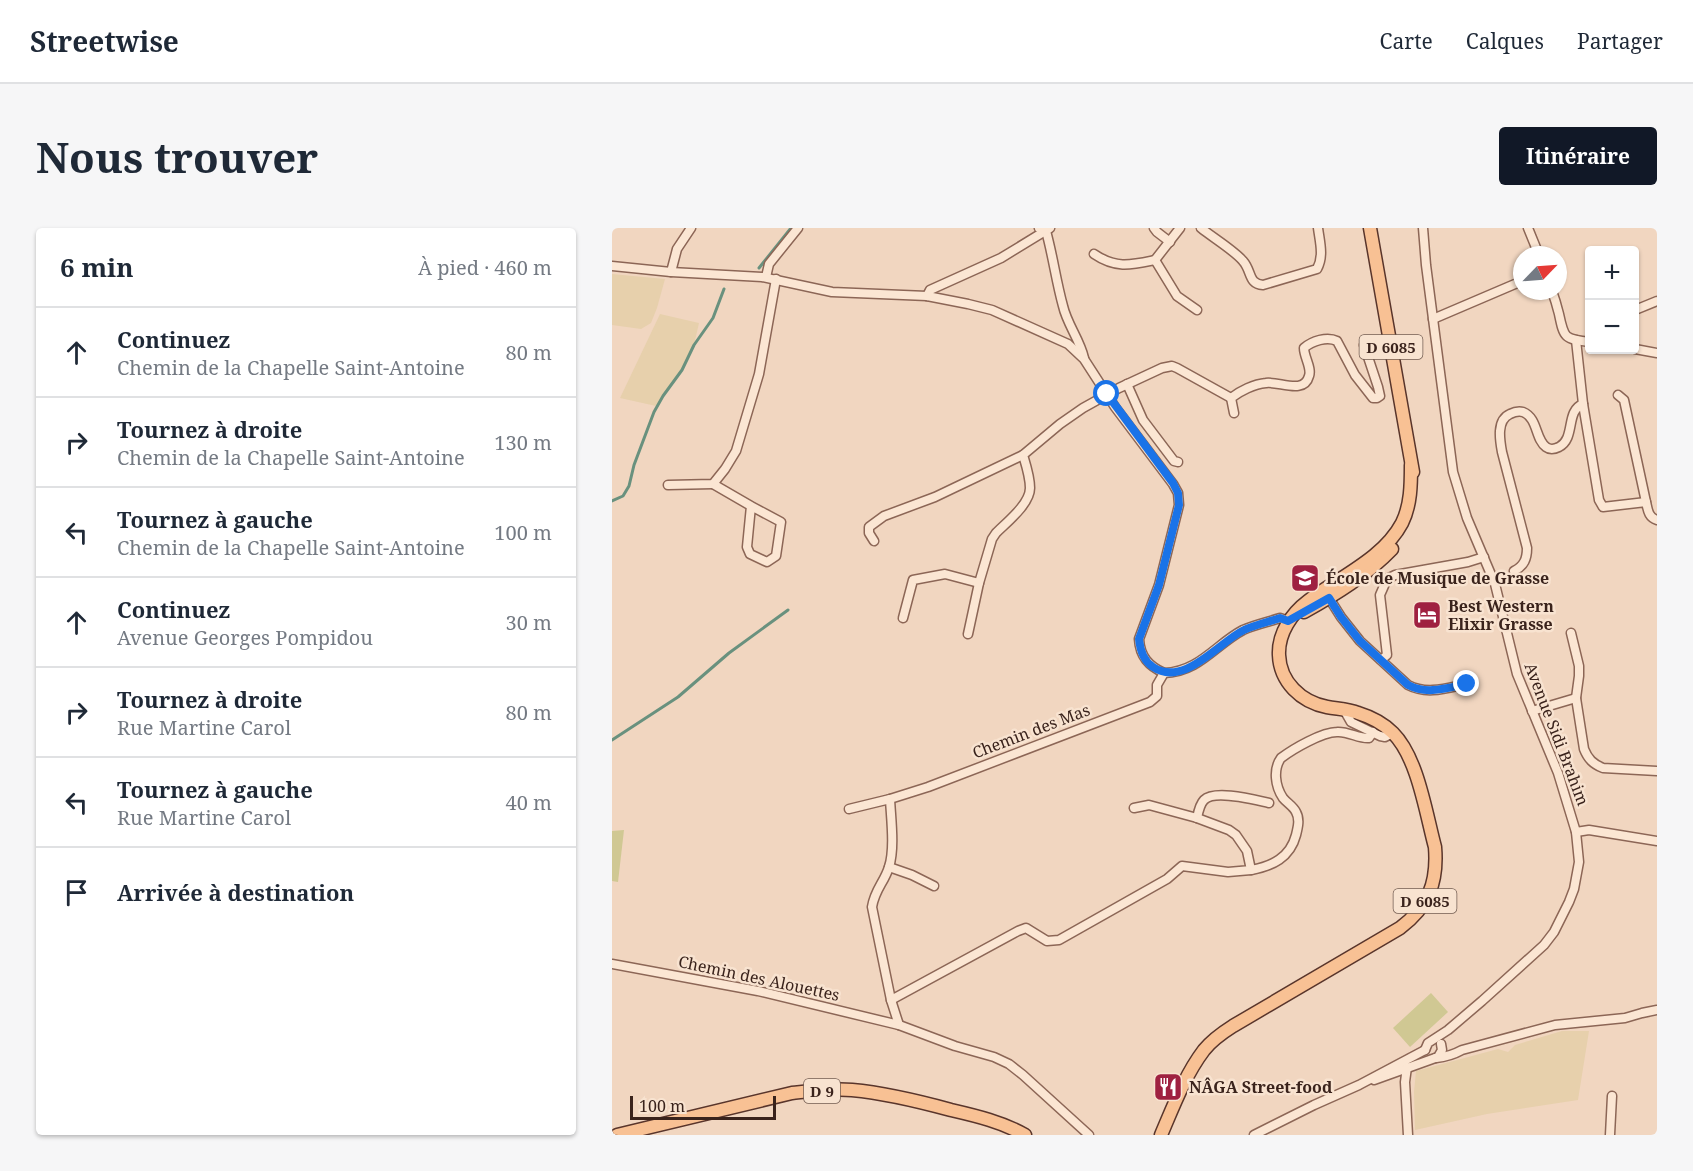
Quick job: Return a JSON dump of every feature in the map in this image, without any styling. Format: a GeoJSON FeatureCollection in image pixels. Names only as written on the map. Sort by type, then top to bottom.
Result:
{"type":"FeatureCollection","features":[{"type":"Feature","properties":{"kind":"main road","name":"D 6085"},"geometry":{"type":"LineString","coordinates":[[1288,621],[1329,598],[1376,565],[1401,539],[1409,525],[1414,508],[1415,480],[1370,228]]}},
{"type":"Feature","properties":{"kind":"main road","name":"D 6085"},"geometry":{"type":"LineString","coordinates":[[1161,1135],[1185,1083],[1203,1051],[1212,1042],[1233,1026],[1400,928],[1418,912],[1433,885],[1435,848],[1414,768],[1401,742],[1393,733],[1370,717],[1342,708],[1326,706],[1301,696],[1286,680],[1279,659],[1281,639],[1288,621],[1307,602],[1368,560],[1387,543],[1402,523],[1410,493],[1412,465]]}},
{"type":"Feature","properties":{"kind":"main road"},"geometry":{"type":"LineString","coordinates":[[1329,598],[1328,593],[1359,571],[1368,560]]}},
{"type":"Feature","properties":{"kind":"main road","name":"D 9"},"geometry":{"type":"LineString","coordinates":[[617,1135],[792,1093],[849,1089],[899,1097],[980,1117],[1025,1135]]}},
{"type":"Feature","properties":{"kind":"street"},"geometry":{"type":"LineString","coordinates":[[671,272],[677,249],[691,228]]}},
{"type":"Feature","properties":{"kind":"street"},"geometry":{"type":"LineString","coordinates":[[766,278],[770,264],[798,228]]}},
{"type":"Feature","properties":{"kind":"street"},"geometry":{"type":"LineString","coordinates":[[1154,228],[1170,242]]}},
{"type":"Feature","properties":{"kind":"street"},"geometry":{"type":"LineString","coordinates":[[1094,254],[1111,263],[1124,266],[1155,260],[1180,228]]}},
{"type":"Feature","properties":{"kind":"street"},"geometry":{"type":"LineString","coordinates":[[1201,228],[1243,261],[1251,280],[1263,285],[1317,269],[1322,254],[1318,228]]}},
{"type":"Feature","properties":{"kind":"street","name":"Avenue Sidi Brahim"},"geometry":{"type":"LineString","coordinates":[[1423,228],[1453,472],[1467,518],[1495,584],[1516,674],[1558,773],[1576,832],[1578,848],[1577,875],[1571,895],[1554,932],[1532,957],[1448,1030],[1438,1044]]}},
{"type":"Feature","properties":{"kind":"street"},"geometry":{"type":"LineString","coordinates":[[1528,228],[1535,246]]}},
{"type":"Feature","properties":{"kind":"street"},"geometry":{"type":"LineString","coordinates":[[927,296],[930,290],[1001,258],[1045,229],[1063,306],[1082,349],[1084,359]]}},
{"type":"Feature","properties":{"kind":"street"},"geometry":{"type":"LineString","coordinates":[[1155,260],[1177,296],[1197,310]]}},
{"type":"Feature","properties":{"kind":"street"},"geometry":{"type":"LineString","coordinates":[[612,266],[776,279],[832,292],[927,296],[992,310],[1068,344],[1084,359],[1178,493],[1179,505],[1164,564],[1139,639],[1140,647],[1148,663],[1164,673],[1171,673],[1196,664],[1243,630],[1280,618],[1288,621]]}},
{"type":"Feature","properties":{"kind":"street"},"geometry":{"type":"LineString","coordinates":[[713,484],[736,451],[759,374],[776,279]]}},
{"type":"Feature","properties":{"kind":"street"},"geometry":{"type":"LineString","coordinates":[[1433,319],[1513,285]]}},
{"type":"Feature","properties":{"kind":"street"},"geometry":{"type":"LineString","coordinates":[[1554,300],[1562,332],[1568,337],[1585,341]]}},
{"type":"Feature","properties":{"kind":"street"},"geometry":{"type":"LineString","coordinates":[[1639,308],[1657,301]]}},
{"type":"Feature","properties":{"kind":"street"},"geometry":{"type":"LineString","coordinates":[[1231,398],[1237,393],[1263,383],[1277,383],[1293,387],[1305,383],[1310,372],[1304,348],[1328,338],[1337,341],[1354,375],[1373,398],[1377,398],[1380,396],[1378,387],[1364,345]]}},
{"type":"Feature","properties":{"kind":"street"},"geometry":{"type":"LineString","coordinates":[[1576,340],[1583,404],[1599,500],[1603,507],[1646,502]]}},
{"type":"Feature","properties":{"kind":"street"},"geometry":{"type":"LineString","coordinates":[[1639,350],[1657,353]]}},
{"type":"Feature","properties":{"kind":"street"},"geometry":{"type":"LineString","coordinates":[[874,541],[869,533],[869,527],[884,516],[935,497],[1023,455],[1071,416],[1107,394],[1162,368],[1172,366],[1231,398],[1234,412]]}},
{"type":"Feature","properties":{"kind":"street"},"geometry":{"type":"LineString","coordinates":[[1127,384],[1143,420],[1174,461],[1178,462]]}},
{"type":"Feature","properties":{"kind":"street"},"geometry":{"type":"LineString","coordinates":[[1618,395],[1624,400],[1649,514],[1657,520]]}},
{"type":"Feature","properties":{"kind":"street"},"geometry":{"type":"LineString","coordinates":[[1514,571],[1525,562],[1527,548],[1502,452],[1500,436],[1502,422],[1510,413],[1523,412],[1532,420],[1544,445],[1552,449],[1557,448],[1564,443],[1574,411],[1583,404]]}},
{"type":"Feature","properties":{"kind":"street"},"geometry":{"type":"LineString","coordinates":[[968,634],[979,583],[992,539],[1026,502],[1029,495],[1029,481],[1023,455]]}},
{"type":"Feature","properties":{"kind":"street"},"geometry":{"type":"LineString","coordinates":[[668,485],[713,484],[781,522],[776,556],[767,562],[750,554],[747,547],[751,506]]}},
{"type":"Feature","properties":{"kind":"street"},"geometry":{"type":"LineString","coordinates":[[1381,660],[1387,655],[1380,595],[1387,579],[1395,575],[1484,557]]}},
{"type":"Feature","properties":{"kind":"street"},"geometry":{"type":"LineString","coordinates":[[903,618],[913,580],[945,574],[979,583]]}},
{"type":"Feature","properties":{"kind":"street"},"geometry":{"type":"LineString","coordinates":[[1329,598],[1360,641],[1408,685],[1415,689],[1430,691],[1467,684]]}},
{"type":"Feature","properties":{"kind":"street"},"geometry":{"type":"LineString","coordinates":[[1570,633],[1579,676],[1575,698],[1584,749],[1592,762],[1603,768],[1657,771]]}},
{"type":"Feature","properties":{"kind":"street","name":"Chemin des Mas"},"geometry":{"type":"LineString","coordinates":[[849,809],[890,799],[938,783],[1150,702],[1157,696],[1157,686],[1164,673]]}},
{"type":"Feature","properties":{"kind":"street"},"geometry":{"type":"LineString","coordinates":[[1532,711],[1575,698]]}},
{"type":"Feature","properties":{"kind":"street"},"geometry":{"type":"LineString","coordinates":[[1342,708],[1351,722],[1380,736],[1385,737],[1393,733]]}},
{"type":"Feature","properties":{"kind":"street"},"geometry":{"type":"LineString","coordinates":[[891,1000],[1026,928],[1047,941],[1059,940],[1167,879],[1182,866],[1228,872],[1266,867],[1276,862],[1288,854],[1299,826],[1296,811],[1284,800],[1279,791],[1277,764],[1281,758],[1326,734],[1348,733],[1366,739],[1373,732]]}},
{"type":"Feature","properties":{"kind":"street"},"geometry":{"type":"LineString","coordinates":[[1197,818],[1202,802],[1208,798],[1233,795],[1269,803]]}},
{"type":"Feature","properties":{"kind":"street"},"geometry":{"type":"LineString","coordinates":[[890,799],[892,844],[889,867],[874,895],[872,907],[891,1000],[899,1026],[994,1057],[1009,1065],[1089,1135]]}},
{"type":"Feature","properties":{"kind":"street"},"geometry":{"type":"LineString","coordinates":[[1134,808],[1149,805],[1218,824],[1236,836],[1248,851],[1251,870]]}},
{"type":"Feature","properties":{"kind":"street"},"geometry":{"type":"LineString","coordinates":[[1576,832],[1589,830],[1657,841]]}},
{"type":"Feature","properties":{"kind":"street"},"geometry":{"type":"LineString","coordinates":[[889,867],[934,886]]}},
{"type":"Feature","properties":{"kind":"street","name":"Chemin des Alouettes"},"geometry":{"type":"LineString","coordinates":[[612,964],[758,991],[899,1026]]}},
{"type":"Feature","properties":{"kind":"street"},"geometry":{"type":"LineString","coordinates":[[1423,1051],[1434,1058],[1453,1055],[1462,1050],[1555,1025],[1625,1018],[1657,1010]]}},
{"type":"Feature","properties":{"kind":"street"},"geometry":{"type":"LineString","coordinates":[[1408,1135],[1405,1082],[1409,1065],[1417,1059],[1426,1045],[1438,1044],[1462,1050]]}},
{"type":"Feature","properties":{"kind":"street"},"geometry":{"type":"LineString","coordinates":[[1359,1085],[1406,1070],[1434,1058],[1442,1053],[1438,1044]]}},
{"type":"Feature","properties":{"kind":"street"},"geometry":{"type":"LineString","coordinates":[[1254,1135],[1359,1085],[1423,1051]]}},
{"type":"Feature","properties":{"kind":"street"},"geometry":{"type":"LineString","coordinates":[[1610,1135],[1612,1096]]}},
{"type":"Feature","properties":{"kind":"shaded area"},"geometry":{"type":"Polygon","coordinates":[[[612,274],[665,279],[651,323],[641,329],[612,325],[612,274]]]}},
{"type":"Feature","properties":{"kind":"shaded area"},"geometry":{"type":"Polygon","coordinates":[[[660,314],[699,323],[694,345],[682,370],[656,406],[620,398],[660,314]]]}},
{"type":"Feature","properties":{"kind":"shaded area"},"geometry":{"type":"Polygon","coordinates":[[[624,830],[618,882],[612,881],[612,831],[624,830]]]}},
{"type":"Feature","properties":{"kind":"shaded area"},"geometry":{"type":"Polygon","coordinates":[[[1431,993],[1448,1012],[1410,1047],[1393,1028],[1431,993]]]}},
{"type":"Feature","properties":{"kind":"shaded area"},"geometry":{"type":"Polygon","coordinates":[[[1562,1031],[1589,1031],[1578,1100],[1487,1114],[1415,1130],[1416,1071],[1498,1049],[1508,1052],[1515,1045],[1562,1031]]]}},
{"type":"Feature","properties":{"kind":"waterway"},"geometry":{"type":"LineString","coordinates":[[759,268],[791,228]]}},
{"type":"Feature","properties":{"kind":"waterway"},"geometry":{"type":"LineString","coordinates":[[612,501],[623,496],[629,486],[634,465],[654,412],[713,318],[724,289]]}},
{"type":"Feature","properties":{"kind":"waterway"},"geometry":{"type":"LineString","coordinates":[[612,740],[678,697],[729,653],[788,610]]}},
{"type":"Feature","properties":{"kind":"place","name":"École de Musique de Grasse"},"geometry":{"type":"Point","coordinates":[1305,578]}},
{"type":"Feature","properties":{"kind":"place","name":"Best Western Elixir Grasse"},"geometry":{"type":"Point","coordinates":[1427,615]}},
{"type":"Feature","properties":{"kind":"place","name":"NÂGA Street-food"},"geometry":{"type":"Point","coordinates":[1168,1087]}},
{"type":"Feature","properties":{"kind":"route"},"geometry":{"type":"LineString","coordinates":[[1107,394],[1178,493],[1179,505],[1159,585],[1139,639],[1143,656],[1154,668],[1164,673],[1171,673],[1196,664],[1243,630],[1280,618],[1288,621],[1329,598],[1360,641],[1408,685],[1415,689],[1430,691],[1467,684]]}}]}
